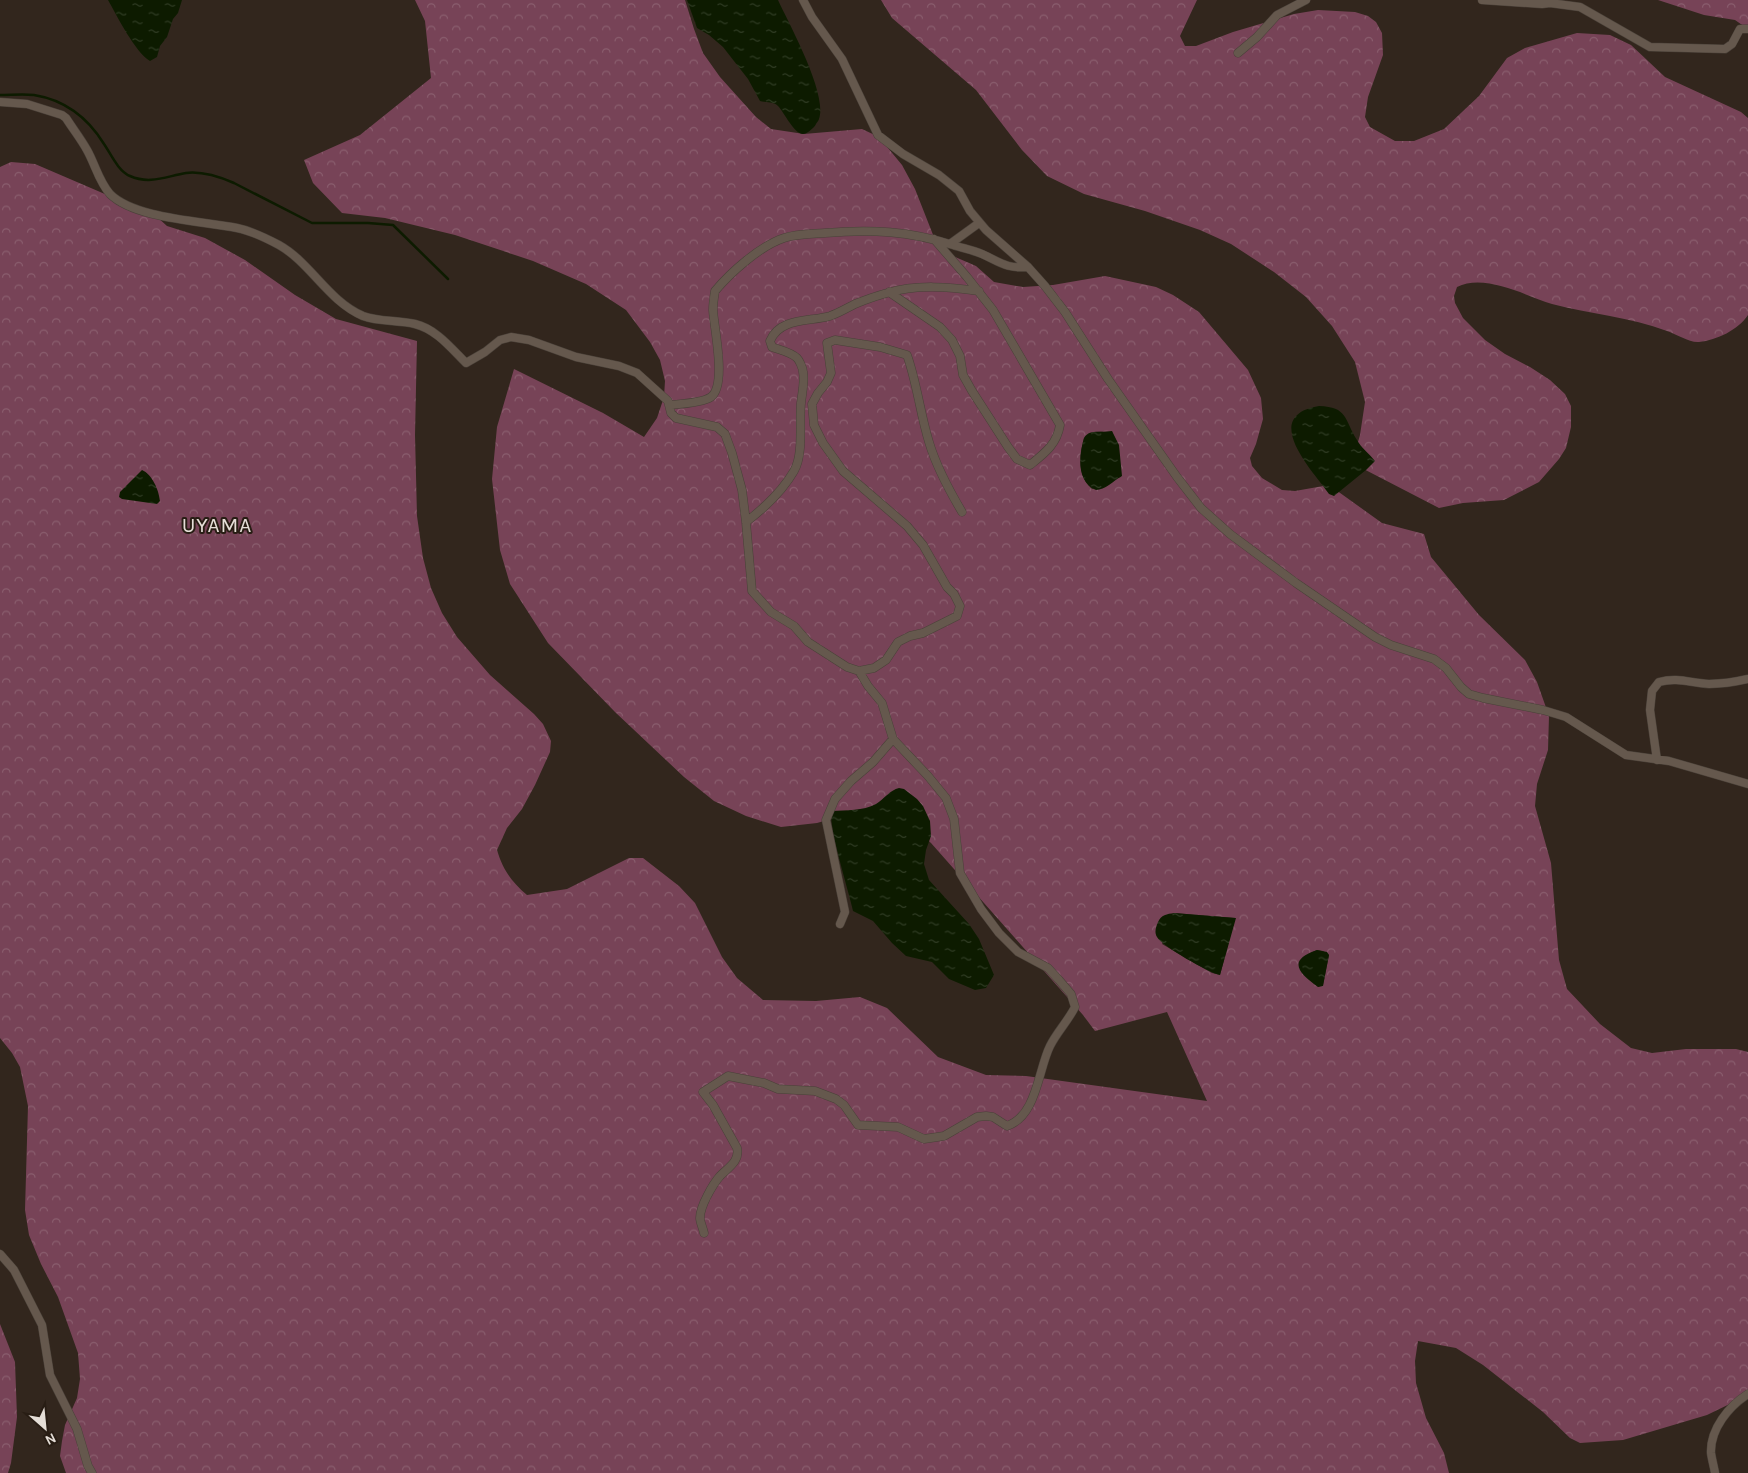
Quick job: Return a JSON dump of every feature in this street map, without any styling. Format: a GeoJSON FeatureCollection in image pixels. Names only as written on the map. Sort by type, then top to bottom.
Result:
{"type":"FeatureCollection","features":[{"type":"Feature","properties":{"kind":"street"},"geometry":{"type":"LineString","coordinates":[[803,0],[812,17],[842,60],[878,135],[903,154],[934,174],[939,175],[959,191],[979,223],[1028,267],[1045,286],[1065,312],[1108,379],[1177,477],[1201,508],[1230,534],[1296,583],[1375,637],[1392,645],[1434,659],[1446,668],[1469,694],[1544,710],[1566,717],[1626,755],[1669,761],[1748,784]]}},
{"type":"Feature","properties":{"kind":"street"},"geometry":{"type":"LineString","coordinates":[[1238,53],[1257,38],[1277,15],[1306,0]]}},
{"type":"Feature","properties":{"kind":"street"},"geometry":{"type":"LineString","coordinates":[[1482,0],[1542,4],[1550,2],[1580,6],[1650,47],[1725,49],[1732,44],[1740,29],[1748,29]]}},
{"type":"Feature","properties":{"kind":"street"},"geometry":{"type":"LineString","coordinates":[[0,102],[27,104],[66,118],[87,150],[105,187],[110,194],[124,204],[179,220],[220,225],[256,234],[300,259],[349,309],[364,316],[422,327],[435,333],[466,363],[485,352],[500,340],[511,337],[529,340],[576,357],[619,366],[637,373],[662,394],[670,405],[671,413],[676,418],[717,427],[725,434],[742,490],[752,591],[771,612],[794,626],[808,642],[847,668],[859,671],[874,668],[886,660],[898,642],[910,636],[923,633],[957,616],[960,606],[923,545],[907,526],[843,471],[823,443],[814,425],[812,404],[818,393],[828,382],[831,373],[827,343],[835,340],[880,347],[906,355],[914,375],[929,444],[951,493],[962,512]]}},
{"type":"Feature","properties":{"kind":"street"},"geometry":{"type":"LineString","coordinates":[[950,244],[979,223]]}},
{"type":"Feature","properties":{"kind":"street"},"geometry":{"type":"LineString","coordinates":[[670,405],[689,404],[711,397],[716,391],[719,357],[713,309],[715,290],[743,263],[784,238],[857,230],[879,230],[934,239],[980,253],[1006,267],[1028,267]]}},
{"type":"Feature","properties":{"kind":"street"},"geometry":{"type":"LineString","coordinates":[[889,292],[940,327],[952,340],[960,356],[963,376],[1017,459],[1030,465],[1046,452],[1058,436],[1060,424],[993,310],[934,239]]}},
{"type":"Feature","properties":{"kind":"street"},"geometry":{"type":"LineString","coordinates":[[746,522],[782,488],[795,470],[799,449],[802,428],[803,371],[797,358],[790,353],[772,347],[770,341],[773,333],[793,322],[830,316],[889,292],[916,288],[947,287],[979,291]]}},
{"type":"Feature","properties":{"kind":"street"},"geometry":{"type":"LineString","coordinates":[[704,1233],[700,1218],[702,1206],[719,1178],[735,1162],[738,1153],[713,1105],[703,1092],[728,1076],[778,1089],[816,1091],[836,1098],[844,1105],[858,1125],[898,1126],[924,1139],[944,1136],[977,1117],[993,1117],[1006,1126],[1012,1124],[1023,1113],[1035,1094],[1049,1047],[1075,1007],[1071,994],[1048,968],[1018,952],[999,933],[981,909],[960,874],[954,819],[946,798],[893,739],[882,703],[859,671]]}},
{"type":"Feature","properties":{"kind":"street"},"geometry":{"type":"LineString","coordinates":[[1657,760],[1650,710],[1652,691],[1658,682],[1676,679],[1708,684],[1733,683],[1748,679]]}},
{"type":"Feature","properties":{"kind":"street"},"geometry":{"type":"LineString","coordinates":[[840,924],[844,912],[826,820],[835,799],[850,781],[873,762],[893,739]]}},
{"type":"Feature","properties":{"kind":"street"},"geometry":{"type":"LineString","coordinates":[[0,1254],[14,1270],[42,1325],[50,1375],[76,1429],[92,1473]]}},
{"type":"Feature","properties":{"kind":"street"},"geometry":{"type":"LineString","coordinates":[[1715,1473],[1712,1453],[1713,1439],[1719,1424],[1732,1406],[1748,1394]]}},
{"type":"Feature","properties":{"kind":"green space"},"geometry":{"type":"Polygon","coordinates":[[[415,0],[685,0],[703,53],[720,77],[756,117],[771,129],[804,134],[862,129],[879,137],[902,165],[915,189],[939,250],[976,266],[994,282],[1023,287],[1053,285],[1105,276],[1156,287],[1173,295],[1199,312],[1248,370],[1261,398],[1263,419],[1250,458],[1252,466],[1262,478],[1282,490],[1295,491],[1329,485],[1382,523],[1424,534],[1431,557],[1479,615],[1525,660],[1537,682],[1549,716],[1548,750],[1537,784],[1535,806],[1551,863],[1559,960],[1567,989],[1600,1024],[1631,1048],[1652,1053],[1686,1049],[1736,1049],[1748,1052],[1748,1391],[1740,1399],[1707,1415],[1623,1440],[1580,1443],[1570,1438],[1543,1412],[1483,1365],[1456,1348],[1418,1341],[1415,1361],[1416,1383],[1426,1418],[1444,1453],[1449,1473],[66,1473],[60,1456],[65,1425],[77,1398],[80,1379],[78,1353],[58,1297],[29,1235],[25,1210],[28,1106],[20,1067],[0,1038],[0,167],[11,162],[35,164],[156,216],[167,226],[205,238],[245,260],[295,295],[336,319],[417,341],[415,435],[417,516],[423,558],[431,588],[442,613],[457,637],[490,675],[534,714],[543,724],[551,741],[550,752],[535,785],[522,809],[507,828],[497,850],[508,875],[527,895],[567,889],[629,858],[643,858],[679,886],[695,903],[722,957],[737,978],[763,1000],[816,1001],[860,997],[887,1008],[938,1057],[986,1075],[1026,1076],[1207,1101],[1167,1012],[1095,1031],[931,843],[904,818],[851,813],[817,823],[781,827],[746,816],[714,801],[684,777],[615,712],[548,643],[510,584],[500,550],[492,479],[497,427],[514,369],[603,413],[644,437],[657,418],[664,397],[665,381],[660,360],[650,342],[626,310],[586,284],[533,261],[455,235],[385,218],[342,213],[313,183],[304,160],[360,135],[431,78],[425,21],[415,0]],[[1112,431],[1095,432],[1084,438],[1080,465],[1087,484],[1092,489],[1108,485],[1114,479],[1121,477],[1112,431]],[[1174,913],[1162,944],[1212,973],[1220,975],[1235,918],[1174,913]],[[1317,950],[1310,953],[1318,987],[1323,985],[1329,955],[1317,950]]]}},
{"type":"Feature","properties":{"kind":"green space"},"geometry":{"type":"Polygon","coordinates":[[[881,0],[1197,0],[1180,36],[1185,46],[1196,46],[1233,32],[1294,14],[1318,10],[1355,12],[1368,16],[1376,22],[1382,33],[1383,55],[1368,97],[1365,117],[1370,127],[1395,141],[1414,141],[1444,129],[1479,96],[1507,58],[1525,48],[1577,33],[1610,35],[1631,45],[1665,77],[1741,112],[1748,118],[1748,315],[1733,330],[1713,339],[1695,342],[1653,326],[1552,304],[1493,284],[1468,283],[1457,287],[1454,296],[1455,303],[1463,318],[1485,340],[1550,380],[1565,394],[1571,406],[1571,427],[1566,448],[1539,482],[1504,500],[1463,503],[1439,508],[1352,463],[1360,435],[1365,402],[1355,362],[1332,326],[1306,297],[1274,272],[1231,244],[1200,230],[1145,211],[1084,194],[1047,176],[1022,150],[976,90],[892,18],[881,0]]]}},
{"type":"Feature","properties":{"kind":"green space"},"geometry":{"type":"Polygon","coordinates":[[[1658,0],[1748,0],[1748,29],[1735,20],[1704,15],[1658,0]]]}},
{"type":"Feature","properties":{"kind":"green space"},"geometry":{"type":"Polygon","coordinates":[[[0,1324],[15,1362],[17,1417],[8,1473],[0,1473],[0,1324]]]}},
{"type":"Feature","properties":{"kind":"water"},"geometry":{"type":"Polygon","coordinates":[[[108,0],[182,0],[167,37],[160,46],[157,57],[150,61],[138,50],[108,0]]]}},
{"type":"Feature","properties":{"kind":"water"},"geometry":{"type":"Polygon","coordinates":[[[687,0],[778,0],[806,59],[818,93],[819,119],[815,126],[806,133],[800,133],[793,127],[776,104],[760,101],[748,79],[723,47],[697,28],[687,0]]]}},
{"type":"Feature","properties":{"kind":"water"},"geometry":{"type":"Polygon","coordinates":[[[1319,406],[1335,409],[1340,412],[1347,420],[1359,443],[1375,461],[1334,496],[1329,494],[1303,459],[1292,432],[1293,421],[1302,412],[1319,406]]]}},
{"type":"Feature","properties":{"kind":"water"},"geometry":{"type":"Polygon","coordinates":[[[1112,431],[1119,445],[1122,476],[1106,487],[1096,490],[1085,481],[1082,475],[1080,460],[1084,438],[1093,432],[1112,431]]]}},
{"type":"Feature","properties":{"kind":"water"},"geometry":{"type":"Polygon","coordinates":[[[142,470],[149,475],[157,487],[160,501],[157,504],[119,497],[120,492],[142,470]]]}},
{"type":"Feature","properties":{"kind":"water"},"geometry":{"type":"Polygon","coordinates":[[[899,788],[904,789],[917,799],[923,806],[930,821],[931,836],[924,864],[929,880],[969,924],[979,939],[994,975],[986,988],[975,990],[949,979],[932,962],[906,956],[873,921],[853,911],[835,843],[831,818],[832,811],[866,808],[876,804],[899,788]]]}},
{"type":"Feature","properties":{"kind":"water"},"geometry":{"type":"Polygon","coordinates":[[[1174,913],[1236,918],[1220,975],[1186,959],[1157,937],[1156,930],[1159,920],[1164,915],[1174,913]]]}},
{"type":"Feature","properties":{"kind":"water"},"geometry":{"type":"Polygon","coordinates":[[[1317,950],[1327,952],[1329,955],[1323,986],[1318,987],[1305,977],[1299,967],[1299,962],[1302,958],[1317,950]]]}},
{"type":"Feature","properties":{"kind":"waterway"},"geometry":{"type":"LineString","coordinates":[[0,95],[34,95],[45,97],[66,106],[91,126],[122,170],[137,179],[151,180],[186,173],[205,174],[234,183],[312,223],[393,225],[448,279]]}},
{"type":"Feature","properties":{"kind":"district","name":"UYAMA"},"geometry":{"type":"Point","coordinates":[217,525]}}]}
